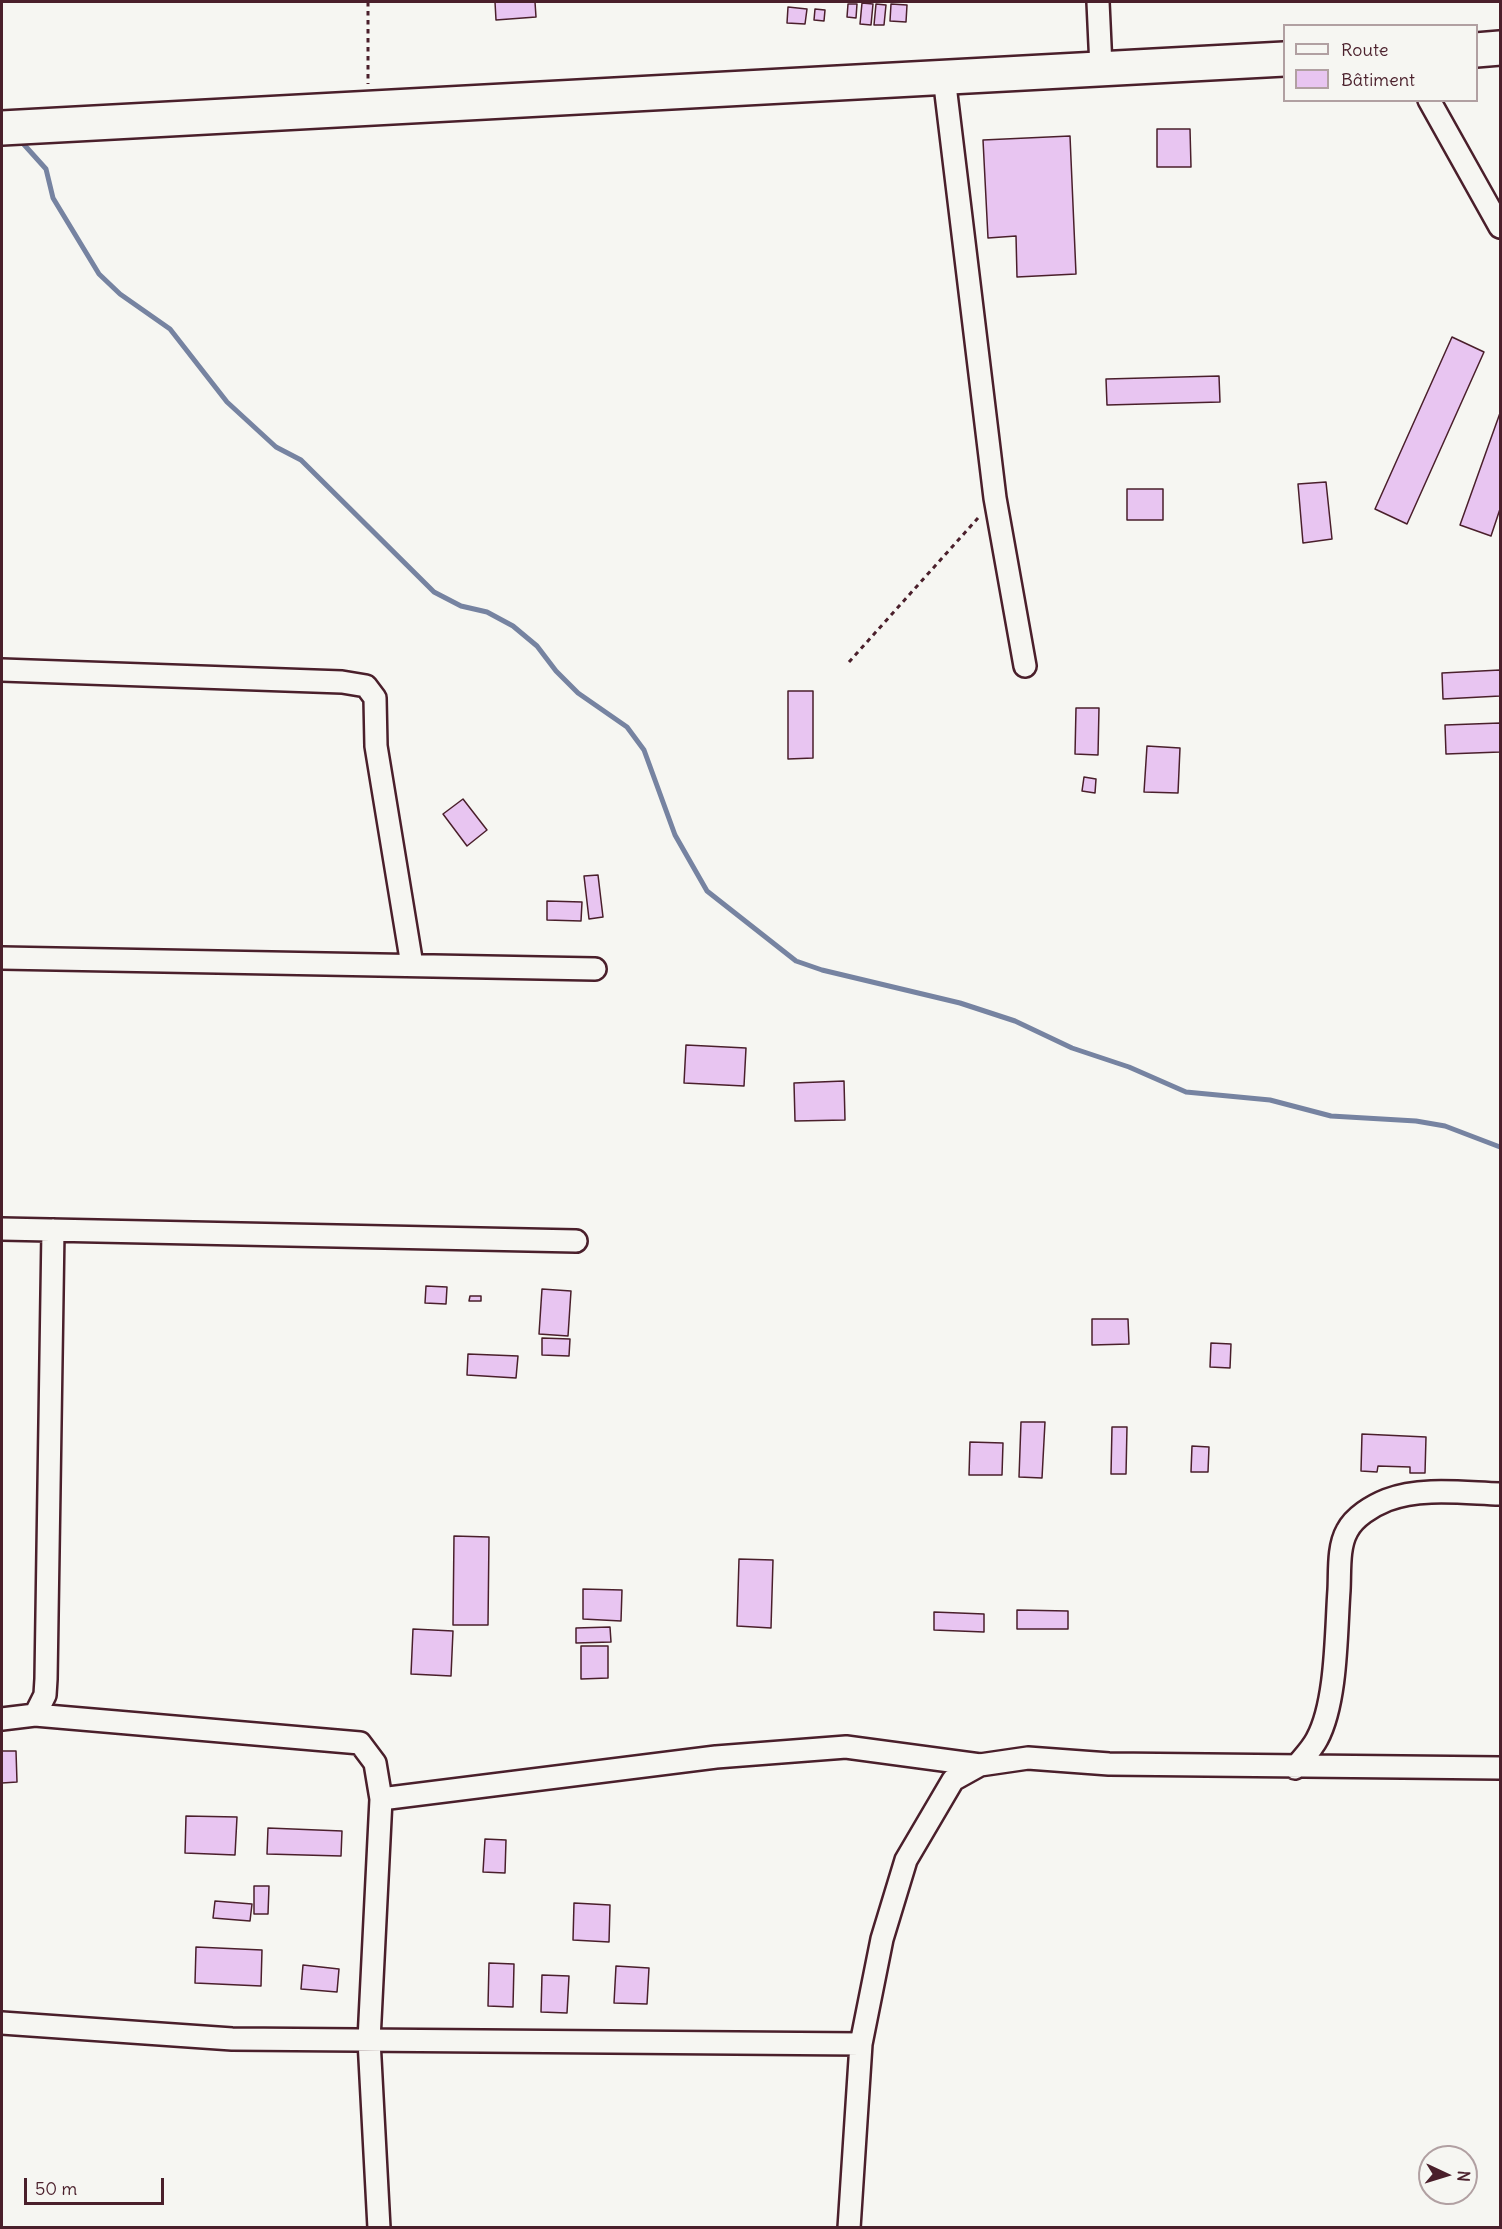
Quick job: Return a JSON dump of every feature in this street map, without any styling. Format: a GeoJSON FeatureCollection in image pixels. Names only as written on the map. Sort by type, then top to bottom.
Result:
{"type":"FeatureCollection","features":[{"type":"Feature","properties":{"kind":"main road"},"geometry":{"type":"LineString","coordinates":[[1478,50],[1500,48]]}},
{"type":"Feature","properties":{"kind":"main road"},"geometry":{"type":"LineString","coordinates":[[2,128],[1101,67],[1283,59]]}},
{"type":"Feature","properties":{"kind":"street"},"geometry":{"type":"LineString","coordinates":[[1098,2],[1101,67]]}},
{"type":"Feature","properties":{"kind":"street"},"geometry":{"type":"LineString","coordinates":[[944,77],[995,498],[1025,666]]}},
{"type":"Feature","properties":{"kind":"street"},"geometry":{"type":"LineString","coordinates":[[1430,102],[1500,227]]}},
{"type":"Feature","properties":{"kind":"street"},"geometry":{"type":"LineString","coordinates":[[2,670],[332,681],[366,686],[375,698],[376,746],[412,965]]}},
{"type":"Feature","properties":{"kind":"street"},"geometry":{"type":"LineString","coordinates":[[2,958],[595,969]]}},
{"type":"Feature","properties":{"kind":"street"},"geometry":{"type":"LineString","coordinates":[[2,1229],[576,1241]]}},
{"type":"Feature","properties":{"kind":"street"},"geometry":{"type":"LineString","coordinates":[[35,1715],[45,1695],[46,1679],[53,1230]]}},
{"type":"Feature","properties":{"kind":"street"},"geometry":{"type":"LineString","coordinates":[[1295,1768],[1318,1737],[1325,1715],[1334,1666],[1341,1555],[1347,1531],[1362,1514],[1397,1497],[1426,1493],[1500,1494]]}},
{"type":"Feature","properties":{"kind":"street"},"geometry":{"type":"LineString","coordinates":[[2,1719],[35,1715],[360,1743],[375,1763],[381,1799],[369,2040],[379,2228]]}},
{"type":"Feature","properties":{"kind":"street"},"geometry":{"type":"LineString","coordinates":[[381,1799],[716,1757],[846,1747],[980,1765],[1028,1758],[1109,1764],[1295,1768],[1500,1768]]}},
{"type":"Feature","properties":{"kind":"street"},"geometry":{"type":"LineString","coordinates":[[849,2228],[861,2044],[882,1939],[906,1860],[952,1780],[980,1765]]}},
{"type":"Feature","properties":{"kind":"street"},"geometry":{"type":"LineString","coordinates":[[2,2023],[232,2039],[861,2044]]}},
{"type":"Feature","properties":{"kind":"path"},"geometry":{"type":"LineString","coordinates":[[368,2],[368,109]]}},
{"type":"Feature","properties":{"kind":"path"},"geometry":{"type":"LineString","coordinates":[[849,662],[995,498]]}},
{"type":"Feature","properties":{"kind":"building"},"geometry":{"type":"Polygon","coordinates":[[[495,2],[535,2],[536,17],[496,20],[495,2]]]}},
{"type":"Feature","properties":{"kind":"building"},"geometry":{"type":"Polygon","coordinates":[[[862,3],[873,4],[871,25],[860,24],[862,3]]]}},
{"type":"Feature","properties":{"kind":"building"},"geometry":{"type":"Polygon","coordinates":[[[848,4],[857,4],[856,18],[847,17],[848,4]]]}},
{"type":"Feature","properties":{"kind":"building"},"geometry":{"type":"Polygon","coordinates":[[[876,4],[886,5],[884,25],[874,25],[876,4]]]}},
{"type":"Feature","properties":{"kind":"building"},"geometry":{"type":"Polygon","coordinates":[[[891,4],[907,5],[906,22],[890,21],[891,4]]]}},
{"type":"Feature","properties":{"kind":"building"},"geometry":{"type":"Polygon","coordinates":[[[788,7],[807,9],[805,24],[787,23],[788,7]]]}},
{"type":"Feature","properties":{"kind":"building"},"geometry":{"type":"Polygon","coordinates":[[[815,9],[825,10],[824,21],[814,20],[815,9]]]}},
{"type":"Feature","properties":{"kind":"building"},"geometry":{"type":"Polygon","coordinates":[[[1157,129],[1190,129],[1191,167],[1157,167],[1157,129]]]}},
{"type":"Feature","properties":{"kind":"building"},"geometry":{"type":"Polygon","coordinates":[[[1070,136],[1076,274],[1017,277],[1016,236],[988,238],[983,140],[1070,136]]]}},
{"type":"Feature","properties":{"kind":"building"},"geometry":{"type":"Polygon","coordinates":[[[1452,337],[1484,352],[1407,524],[1375,509],[1452,337]]]}},
{"type":"Feature","properties":{"kind":"building"},"geometry":{"type":"Polygon","coordinates":[[[1219,376],[1220,402],[1107,405],[1106,379],[1219,376]]]}},
{"type":"Feature","properties":{"kind":"building"},"geometry":{"type":"Polygon","coordinates":[[[1500,413],[1500,509],[1491,536],[1460,525],[1500,413]]]}},
{"type":"Feature","properties":{"kind":"building"},"geometry":{"type":"Polygon","coordinates":[[[1326,482],[1332,539],[1303,543],[1298,484],[1326,482]]]}},
{"type":"Feature","properties":{"kind":"building"},"geometry":{"type":"Polygon","coordinates":[[[1127,489],[1163,489],[1163,520],[1127,520],[1127,489]]]}},
{"type":"Feature","properties":{"kind":"building"},"geometry":{"type":"Polygon","coordinates":[[[1500,670],[1500,696],[1443,699],[1442,673],[1500,670]]]}},
{"type":"Feature","properties":{"kind":"building"},"geometry":{"type":"Polygon","coordinates":[[[788,691],[813,691],[813,758],[788,759],[788,691]]]}},
{"type":"Feature","properties":{"kind":"building"},"geometry":{"type":"Polygon","coordinates":[[[1076,708],[1099,708],[1098,755],[1075,754],[1076,708]]]}},
{"type":"Feature","properties":{"kind":"building"},"geometry":{"type":"Polygon","coordinates":[[[1500,723],[1500,752],[1446,754],[1445,725],[1500,723]]]}},
{"type":"Feature","properties":{"kind":"building"},"geometry":{"type":"Polygon","coordinates":[[[1147,746],[1180,748],[1178,793],[1144,792],[1147,746]]]}},
{"type":"Feature","properties":{"kind":"building"},"geometry":{"type":"Polygon","coordinates":[[[1084,777],[1096,779],[1095,793],[1082,791],[1084,777]]]}},
{"type":"Feature","properties":{"kind":"building"},"geometry":{"type":"Polygon","coordinates":[[[463,799],[487,830],[467,846],[443,814],[463,799]]]}},
{"type":"Feature","properties":{"kind":"building"},"geometry":{"type":"Polygon","coordinates":[[[598,875],[603,917],[589,919],[584,876],[598,875]]]}},
{"type":"Feature","properties":{"kind":"building"},"geometry":{"type":"Polygon","coordinates":[[[547,901],[582,902],[581,921],[547,920],[547,901]]]}},
{"type":"Feature","properties":{"kind":"building"},"geometry":{"type":"Polygon","coordinates":[[[686,1045],[746,1048],[744,1086],[684,1083],[686,1045]]]}},
{"type":"Feature","properties":{"kind":"building"},"geometry":{"type":"Polygon","coordinates":[[[844,1081],[845,1120],[795,1121],[794,1083],[844,1081]]]}},
{"type":"Feature","properties":{"kind":"building"},"geometry":{"type":"Polygon","coordinates":[[[426,1286],[447,1287],[446,1304],[425,1303],[426,1286]]]}},
{"type":"Feature","properties":{"kind":"building"},"geometry":{"type":"Polygon","coordinates":[[[542,1289],[571,1291],[568,1336],[539,1334],[542,1289]]]}},
{"type":"Feature","properties":{"kind":"building"},"geometry":{"type":"Polygon","coordinates":[[[470,1296],[481,1296],[481,1301],[469,1301],[470,1296]]]}},
{"type":"Feature","properties":{"kind":"building"},"geometry":{"type":"Polygon","coordinates":[[[1092,1319],[1128,1319],[1129,1344],[1092,1345],[1092,1319]]]}},
{"type":"Feature","properties":{"kind":"building"},"geometry":{"type":"Polygon","coordinates":[[[542,1338],[570,1339],[569,1356],[542,1355],[542,1338]]]}},
{"type":"Feature","properties":{"kind":"building"},"geometry":{"type":"Polygon","coordinates":[[[1211,1343],[1231,1344],[1230,1368],[1210,1367],[1211,1343]]]}},
{"type":"Feature","properties":{"kind":"building"},"geometry":{"type":"Polygon","coordinates":[[[468,1354],[518,1356],[516,1378],[467,1375],[468,1354]]]}},
{"type":"Feature","properties":{"kind":"building"},"geometry":{"type":"Polygon","coordinates":[[[1021,1422],[1045,1422],[1042,1478],[1019,1477],[1021,1422]]]}},
{"type":"Feature","properties":{"kind":"building"},"geometry":{"type":"Polygon","coordinates":[[[1112,1427],[1127,1427],[1126,1474],[1111,1474],[1112,1427]]]}},
{"type":"Feature","properties":{"kind":"building"},"geometry":{"type":"Polygon","coordinates":[[[1362,1434],[1426,1437],[1425,1473],[1410,1473],[1410,1467],[1378,1466],[1377,1472],[1361,1471],[1362,1434]]]}},
{"type":"Feature","properties":{"kind":"building"},"geometry":{"type":"Polygon","coordinates":[[[970,1442],[1003,1443],[1002,1475],[969,1475],[970,1442]]]}},
{"type":"Feature","properties":{"kind":"building"},"geometry":{"type":"Polygon","coordinates":[[[1192,1446],[1209,1447],[1208,1472],[1191,1472],[1192,1446]]]}},
{"type":"Feature","properties":{"kind":"building"},"geometry":{"type":"Polygon","coordinates":[[[454,1536],[489,1537],[488,1625],[453,1625],[454,1536]]]}},
{"type":"Feature","properties":{"kind":"building"},"geometry":{"type":"Polygon","coordinates":[[[739,1559],[773,1560],[771,1628],[737,1626],[739,1559]]]}},
{"type":"Feature","properties":{"kind":"building"},"geometry":{"type":"Polygon","coordinates":[[[583,1589],[622,1590],[621,1621],[583,1619],[583,1589]]]}},
{"type":"Feature","properties":{"kind":"building"},"geometry":{"type":"Polygon","coordinates":[[[1017,1610],[1068,1611],[1068,1629],[1017,1629],[1017,1610]]]}},
{"type":"Feature","properties":{"kind":"building"},"geometry":{"type":"Polygon","coordinates":[[[934,1612],[984,1614],[984,1632],[934,1630],[934,1612]]]}},
{"type":"Feature","properties":{"kind":"building"},"geometry":{"type":"Polygon","coordinates":[[[610,1627],[611,1642],[576,1643],[576,1628],[610,1627]]]}},
{"type":"Feature","properties":{"kind":"building"},"geometry":{"type":"Polygon","coordinates":[[[413,1629],[453,1631],[451,1676],[411,1674],[413,1629]]]}},
{"type":"Feature","properties":{"kind":"building"},"geometry":{"type":"Polygon","coordinates":[[[581,1646],[608,1646],[608,1678],[581,1679],[581,1646]]]}},
{"type":"Feature","properties":{"kind":"building"},"geometry":{"type":"Polygon","coordinates":[[[2,1751],[16,1751],[17,1782],[2,1783],[2,1751]]]}},
{"type":"Feature","properties":{"kind":"building"},"geometry":{"type":"Polygon","coordinates":[[[186,1816],[237,1817],[235,1855],[185,1853],[186,1816]]]}},
{"type":"Feature","properties":{"kind":"building"},"geometry":{"type":"Polygon","coordinates":[[[268,1828],[342,1831],[341,1856],[267,1854],[268,1828]]]}},
{"type":"Feature","properties":{"kind":"building"},"geometry":{"type":"Polygon","coordinates":[[[485,1839],[506,1840],[505,1873],[483,1872],[485,1839]]]}},
{"type":"Feature","properties":{"kind":"building"},"geometry":{"type":"Polygon","coordinates":[[[254,1886],[269,1886],[268,1914],[254,1914],[254,1886]]]}},
{"type":"Feature","properties":{"kind":"building"},"geometry":{"type":"Polygon","coordinates":[[[215,1901],[252,1904],[250,1921],[213,1918],[215,1901]]]}},
{"type":"Feature","properties":{"kind":"building"},"geometry":{"type":"Polygon","coordinates":[[[574,1903],[610,1905],[609,1942],[573,1940],[574,1903]]]}},
{"type":"Feature","properties":{"kind":"building"},"geometry":{"type":"Polygon","coordinates":[[[196,1947],[262,1950],[261,1986],[195,1983],[196,1947]]]}},
{"type":"Feature","properties":{"kind":"building"},"geometry":{"type":"Polygon","coordinates":[[[489,1963],[514,1964],[513,2007],[488,2006],[489,1963]]]}},
{"type":"Feature","properties":{"kind":"building"},"geometry":{"type":"Polygon","coordinates":[[[303,1965],[339,1969],[337,1992],[301,1989],[303,1965]]]}},
{"type":"Feature","properties":{"kind":"building"},"geometry":{"type":"Polygon","coordinates":[[[616,1966],[649,1968],[647,2004],[614,2003],[616,1966]]]}},
{"type":"Feature","properties":{"kind":"building"},"geometry":{"type":"Polygon","coordinates":[[[542,1975],[569,1976],[567,2013],[541,2012],[542,1975]]]}},
{"type":"Feature","properties":{"kind":"waterway"},"geometry":{"type":"LineString","coordinates":[[19,139],[46,169],[53,198],[99,274],[120,294],[170,329],[227,402],[276,447],[301,460],[434,592],[461,606],[487,612],[513,626],[537,646],[556,671],[578,693],[627,727],[644,750],[675,835],[707,891],[796,961],[822,970],[960,1003],[1015,1021],[1072,1048],[1129,1067],[1186,1092],[1270,1100],[1331,1116],[1416,1121],[1445,1126],[1500,1147]]}}]}
